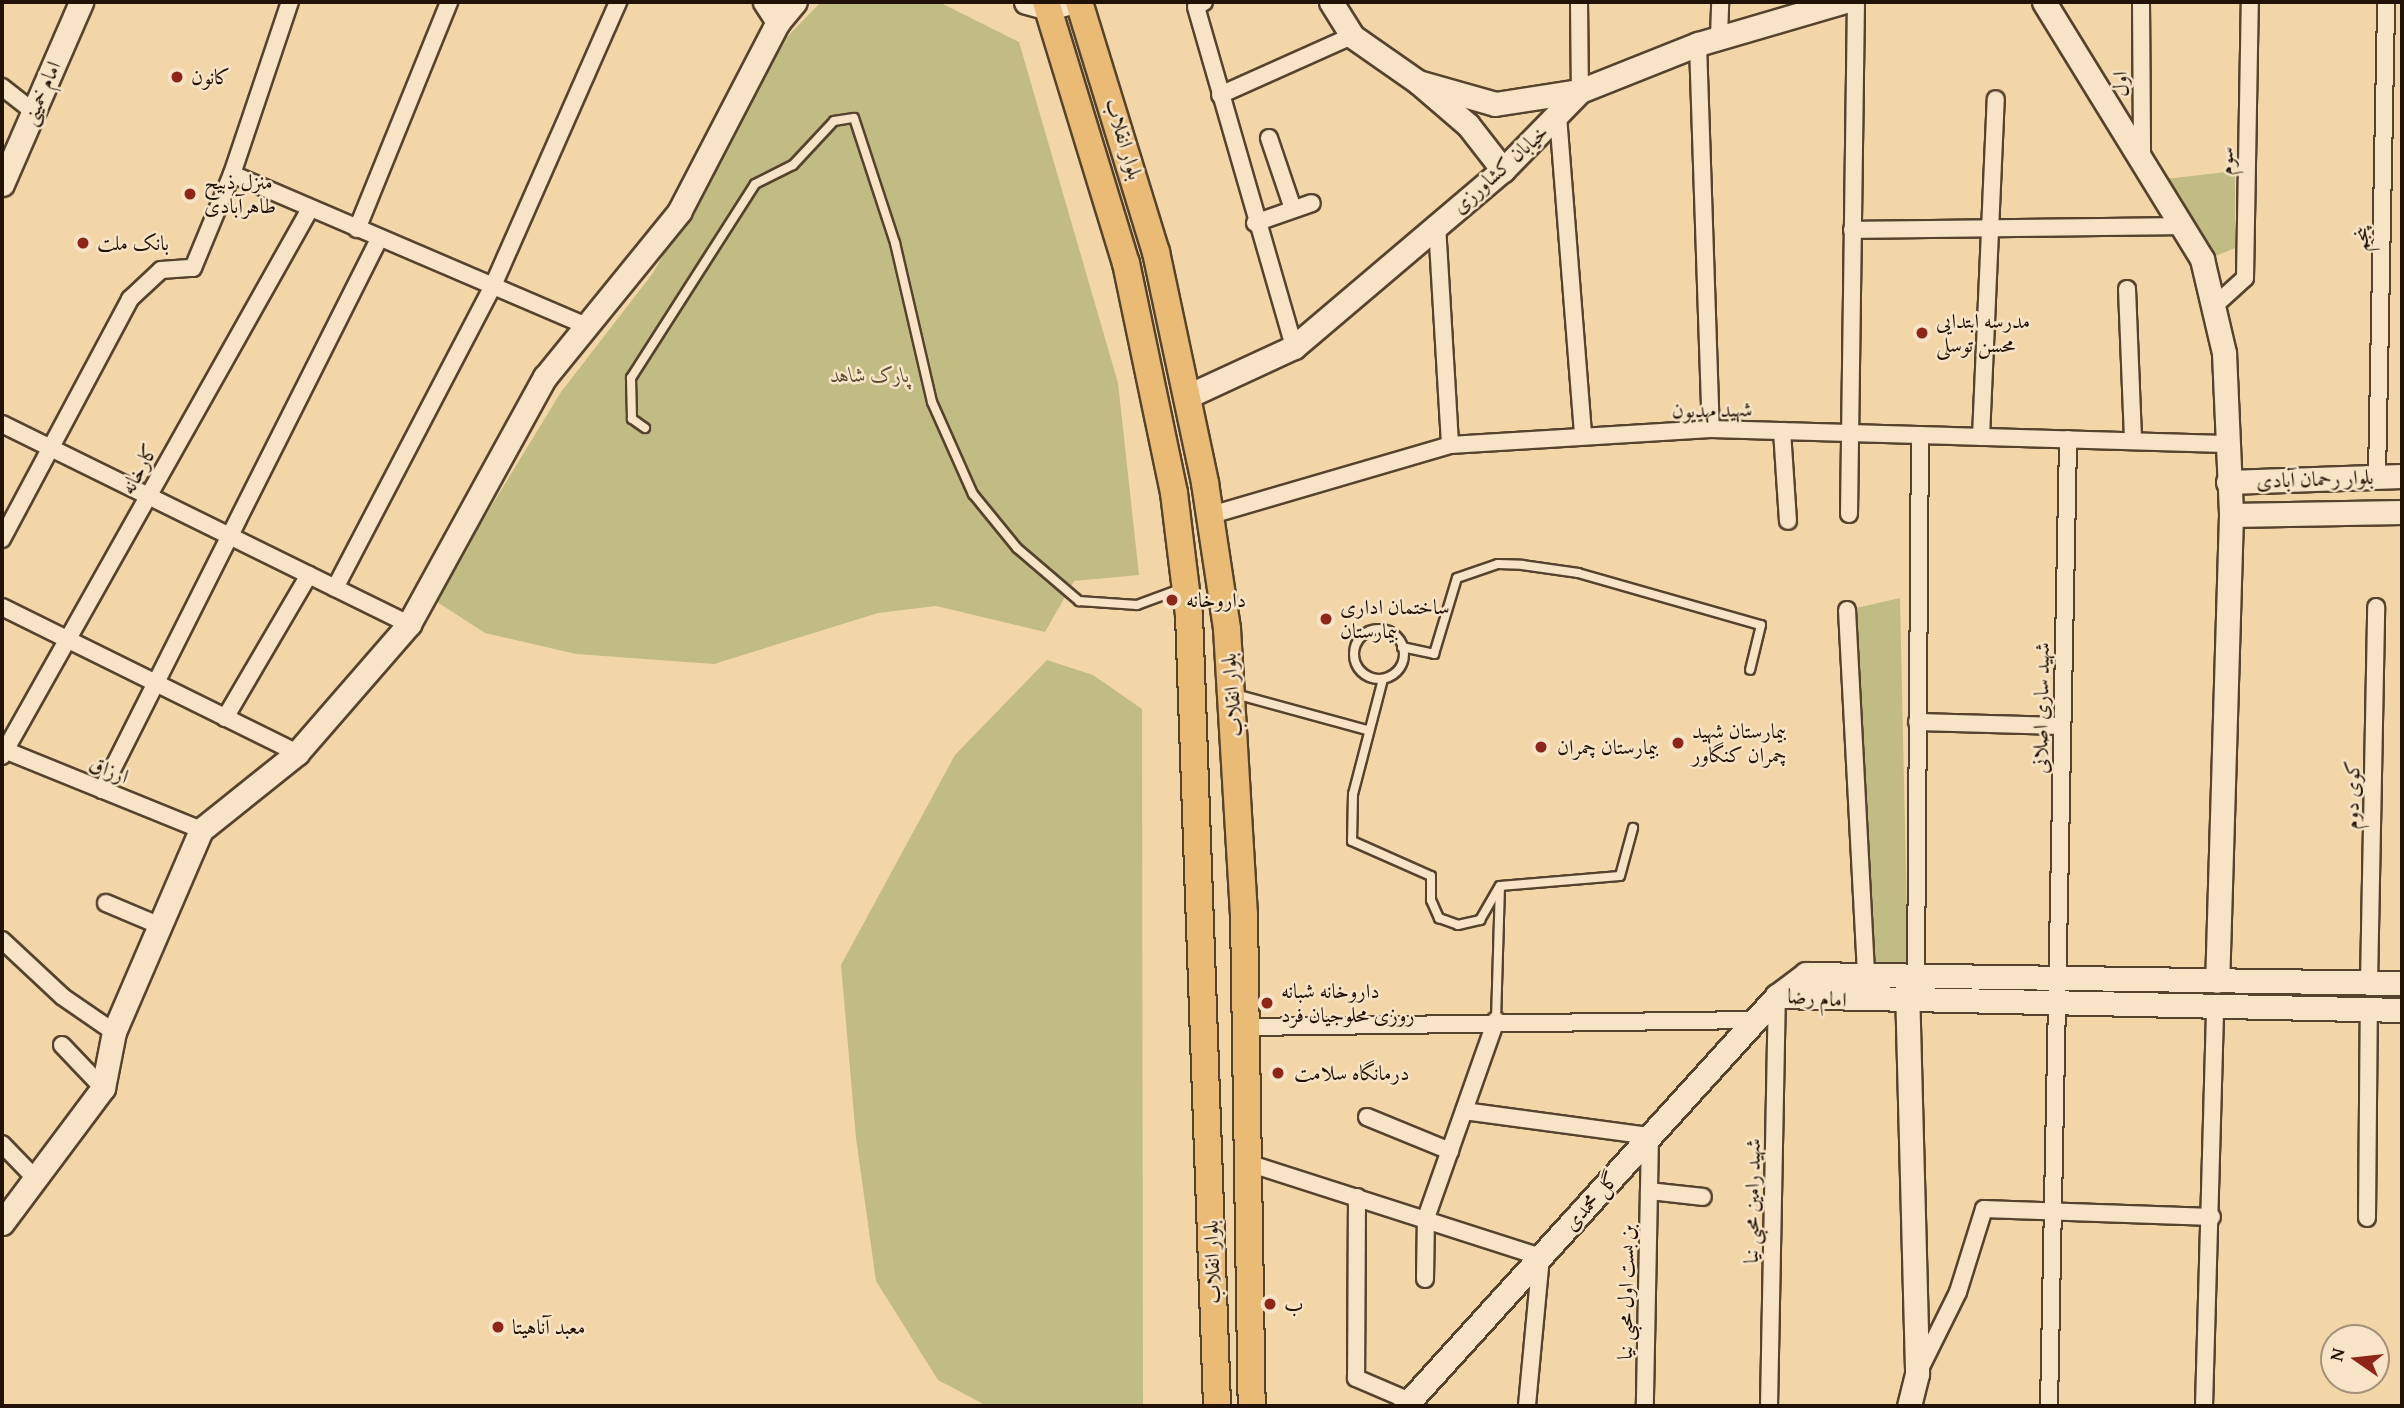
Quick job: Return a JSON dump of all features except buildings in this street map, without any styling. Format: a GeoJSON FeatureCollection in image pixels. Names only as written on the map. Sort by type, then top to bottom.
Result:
{"type":"FeatureCollection","features":[{"type":"Feature","properties":{"kind":"main road","name":"بلوار انقلاب"},"geometry":{"type":"LineString","coordinates":[[1079,2],[1133,165],[1188,396],[1211,515],[1232,694],[1246,1027],[1252,1406]]}},
{"type":"Feature","properties":{"kind":"main road","name":"بلوار انقلاب"},"geometry":{"type":"LineString","coordinates":[[1048,3],[1126,263],[1157,404],[1186,587],[1217,1406]]}},
{"type":"Feature","properties":{"kind":"street","name":"امام خمینی"},"geometry":{"type":"LineString","coordinates":[[2,184],[81,2]]}},
{"type":"Feature","properties":{"kind":"street"},"geometry":{"type":"LineString","coordinates":[[2,539],[53,449],[130,299],[161,270],[193,268],[232,174],[290,2]]}},
{"type":"Feature","properties":{"kind":"street"},"geometry":{"type":"LineString","coordinates":[[357,229],[449,2]]}},
{"type":"Feature","properties":{"kind":"street"},"geometry":{"type":"LineString","coordinates":[[335,588],[492,288],[618,2]]}},
{"type":"Feature","properties":{"kind":"street"},"geometry":{"type":"LineString","coordinates":[[765,2],[778,22]]}},
{"type":"Feature","properties":{"kind":"street"},"geometry":{"type":"LineString","coordinates":[[2,1223],[103,1088],[114,1032],[201,830],[297,754],[410,624],[500,451],[582,324],[678,212],[778,22],[795,2]]}},
{"type":"Feature","properties":{"kind":"street"},"geometry":{"type":"LineString","coordinates":[[1205,2],[1196,7],[1255,223],[1294,347]]}},
{"type":"Feature","properties":{"kind":"street"},"geometry":{"type":"LineString","coordinates":[[1331,2],[1352,36],[1418,82],[1468,125],[1503,170]]}},
{"type":"Feature","properties":{"kind":"street"},"geometry":{"type":"LineString","coordinates":[[1418,82],[1495,104],[1580,92],[1579,2]]}},
{"type":"Feature","properties":{"kind":"street"},"geometry":{"type":"LineString","coordinates":[[1720,2],[1720,37]]}},
{"type":"Feature","properties":{"kind":"street","name":"خیابان کشاورزی"},"geometry":{"type":"LineString","coordinates":[[1188,396],[1294,347],[1503,170],[1580,92],[1698,44],[1842,2]]}},
{"type":"Feature","properties":{"kind":"street"},"geometry":{"type":"LineString","coordinates":[[1849,514],[1856,2]]}},
{"type":"Feature","properties":{"kind":"street"},"geometry":{"type":"LineString","coordinates":[[2045,2],[2141,166],[2202,259],[2224,353],[2225,444],[2231,515],[2217,981]]}},
{"type":"Feature","properties":{"kind":"street","name":"اول"},"geometry":{"type":"LineString","coordinates":[[2141,2],[2141,166]]}},
{"type":"Feature","properties":{"kind":"street","name":"سوم"},"geometry":{"type":"LineString","coordinates":[[2213,307],[2245,278],[2250,2]]}},
{"type":"Feature","properties":{"kind":"street","name":"پنجم"},"geometry":{"type":"LineString","coordinates":[[2377,476],[2386,2]]}},
{"type":"Feature","properties":{"kind":"street"},"geometry":{"type":"LineString","coordinates":[[1220,95],[1352,36]]}},
{"type":"Feature","properties":{"kind":"street"},"geometry":{"type":"LineString","coordinates":[[1698,44],[1711,429]]}},
{"type":"Feature","properties":{"kind":"street"},"geometry":{"type":"LineString","coordinates":[[2,87],[33,111]]}},
{"type":"Feature","properties":{"kind":"street"},"geometry":{"type":"LineString","coordinates":[[1981,437],[1994,229],[1996,99]]}},
{"type":"Feature","properties":{"kind":"street"},"geometry":{"type":"LineString","coordinates":[[1559,116],[1583,436]]}},
{"type":"Feature","properties":{"kind":"street"},"geometry":{"type":"LineString","coordinates":[[1269,138],[1293,209]]}},
{"type":"Feature","properties":{"kind":"street"},"geometry":{"type":"LineString","coordinates":[[232,174],[492,288],[582,324]]}},
{"type":"Feature","properties":{"kind":"street"},"geometry":{"type":"LineString","coordinates":[[1255,223],[1312,202]]}},
{"type":"Feature","properties":{"kind":"street","name":"کارخانه"},"geometry":{"type":"LineString","coordinates":[[3,752],[310,209]]}},
{"type":"Feature","properties":{"kind":"street"},"geometry":{"type":"LineString","coordinates":[[1437,225],[1450,445]]}},
{"type":"Feature","properties":{"kind":"street"},"geometry":{"type":"LineString","coordinates":[[1852,230],[2181,226]]}},
{"type":"Feature","properties":{"kind":"street"},"geometry":{"type":"LineString","coordinates":[[102,790],[379,239]]}},
{"type":"Feature","properties":{"kind":"street"},"geometry":{"type":"LineString","coordinates":[[2127,289],[2133,441]]}},
{"type":"Feature","properties":{"kind":"street"},"geometry":{"type":"LineString","coordinates":[[2,424],[410,624]]}},
{"type":"Feature","properties":{"kind":"street","name":"شهید مهدیون"},"geometry":{"type":"LineString","coordinates":[[1211,515],[1450,445],[1711,429],[2225,444]]}},
{"type":"Feature","properties":{"kind":"street"},"geometry":{"type":"LineString","coordinates":[[1782,431],[1788,521]]}},
{"type":"Feature","properties":{"kind":"street"},"geometry":{"type":"LineString","coordinates":[[1917,1374],[1907,1001],[1912,976],[1920,435]]}},
{"type":"Feature","properties":{"kind":"street","name":"شهید ساری اصلانی"},"geometry":{"type":"LineString","coordinates":[[2049,1406],[2068,439]]}},
{"type":"Feature","properties":{"kind":"street","name":"بلوار رحمان آبادی"},"geometry":{"type":"LineString","coordinates":[[2228,482],[2402,476]]}},
{"type":"Feature","properties":{"kind":"street","name":"بلوار رحمان آبادی"},"geometry":{"type":"LineString","coordinates":[[2231,515],[2402,512]]}},
{"type":"Feature","properties":{"kind":"street"},"geometry":{"type":"LineString","coordinates":[[225,718],[309,575]]}},
{"type":"Feature","properties":{"kind":"street"},"geometry":{"type":"LineString","coordinates":[[2,607],[297,754]]}},
{"type":"Feature","properties":{"kind":"street","name":"کوی دوم"},"geometry":{"type":"LineString","coordinates":[[2369,983],[2376,607]]}},
{"type":"Feature","properties":{"kind":"street"},"geometry":{"type":"LineString","coordinates":[[1847,610],[1866,975]]}},
{"type":"Feature","properties":{"kind":"street"},"geometry":{"type":"LineString","coordinates":[[1917,722],[2062,726]]}},
{"type":"Feature","properties":{"kind":"street","name":"ارزاق"},"geometry":{"type":"LineString","coordinates":[[3,752],[201,830]]}},
{"type":"Feature","properties":{"kind":"street"},"geometry":{"type":"LineString","coordinates":[[106,903],[158,925]]}},
{"type":"Feature","properties":{"kind":"street"},"geometry":{"type":"LineString","coordinates":[[2,940],[63,997],[114,1032]]}},
{"type":"Feature","properties":{"kind":"street","name":"امام رضا"},"geometry":{"type":"LineString","coordinates":[[1777,996],[1806,974],[2402,983]]}},
{"type":"Feature","properties":{"kind":"street","name":"امام رضا"},"geometry":{"type":"LineString","coordinates":[[1777,996],[2402,1010]]}},
{"type":"Feature","properties":{"kind":"street","name":"گل محمدی"},"geometry":{"type":"LineString","coordinates":[[1408,1404],[1777,996]]}},
{"type":"Feature","properties":{"kind":"street","name":"شهید رامین محبی نیا"},"geometry":{"type":"LineString","coordinates":[[1769,1406],[1777,996]]}},
{"type":"Feature","properties":{"kind":"street"},"geometry":{"type":"LineString","coordinates":[[2204,1406],[2212,1217],[2215,1006]]}},
{"type":"Feature","properties":{"kind":"street"},"geometry":{"type":"LineString","coordinates":[[2367,1218],[2369,1009]]}},
{"type":"Feature","properties":{"kind":"street"},"geometry":{"type":"LineString","coordinates":[[1425,1279],[1426,1218],[1496,1020]]}},
{"type":"Feature","properties":{"kind":"street"},"geometry":{"type":"LineString","coordinates":[[1246,1027],[1496,1020],[1755,1020]]}},
{"type":"Feature","properties":{"kind":"street"},"geometry":{"type":"LineString","coordinates":[[62,1045],[103,1088]]}},
{"type":"Feature","properties":{"kind":"street"},"geometry":{"type":"LineString","coordinates":[[1464,1111],[1650,1136]]}},
{"type":"Feature","properties":{"kind":"street"},"geometry":{"type":"LineString","coordinates":[[1367,1117],[1450,1152]]}},
{"type":"Feature","properties":{"kind":"street","name":"بن بست اول محبی نیا"},"geometry":{"type":"LineString","coordinates":[[1646,1406],[1650,1136]]}},
{"type":"Feature","properties":{"kind":"street"},"geometry":{"type":"LineString","coordinates":[[2,1144],[35,1178]]}},
{"type":"Feature","properties":{"kind":"street"},"geometry":{"type":"LineString","coordinates":[[1248,1163],[1541,1257],[1527,1406]]}},
{"type":"Feature","properties":{"kind":"street"},"geometry":{"type":"LineString","coordinates":[[1649,1191],[1703,1197]]}},
{"type":"Feature","properties":{"kind":"street"},"geometry":{"type":"LineString","coordinates":[[1357,1197],[1356,1378],[1408,1404]]}},
{"type":"Feature","properties":{"kind":"street"},"geometry":{"type":"LineString","coordinates":[[1909,1406],[1917,1374],[1958,1292],[1984,1209],[2212,1217]]}},
{"type":"Feature","properties":{"kind":"lane"},"geometry":{"type":"LineString","coordinates":[[645,428],[632,419],[631,378],[755,184],[793,164],[834,121],[854,118],[895,243],[932,402],[973,494],[1017,548],[1079,601],[1137,605],[1186,587]]}},
{"type":"Feature","properties":{"kind":"lane"},"geometry":{"type":"LineString","coordinates":[[1383,679],[1361,672],[1356,643],[1368,632],[1384,630],[1402,646],[1434,654],[1457,578],[1498,564],[1578,573],[1760,625],[1750,670]]}},
{"type":"Feature","properties":{"kind":"lane"},"geometry":{"type":"LineString","coordinates":[[1402,646],[1397,671],[1383,679],[1367,730],[1353,794],[1352,841],[1431,876],[1431,900],[1439,918],[1458,925],[1480,920],[1500,886]]}},
{"type":"Feature","properties":{"kind":"lane"},"geometry":{"type":"LineString","coordinates":[[1232,694],[1367,730]]}},
{"type":"Feature","properties":{"kind":"lane"},"geometry":{"type":"LineString","coordinates":[[1500,886],[1619,876],[1633,828]]}},
{"type":"Feature","properties":{"kind":"lane"},"geometry":{"type":"LineString","coordinates":[[1496,1020],[1500,886]]}},
{"type":"Feature","properties":{"kind":"green space","name":"پارک شاهد"},"geometry":{"type":"Polygon","coordinates":[[[821,2],[939,2],[1019,42],[1118,383],[1139,575],[1074,581],[1045,632],[936,606],[878,613],[714,664],[576,654],[485,633],[434,600],[561,392],[653,273],[784,40],[821,2]]]}},
{"type":"Feature","properties":{"kind":"green space"},"geometry":{"type":"Polygon","coordinates":[[[2235,171],[2235,248],[2213,257],[2165,179],[2235,171]]]}},
{"type":"Feature","properties":{"kind":"green space"},"geometry":{"type":"Polygon","coordinates":[[[1900,598],[1908,966],[1872,968],[1847,610],[1900,598]]]}},
{"type":"Feature","properties":{"kind":"green space"},"geometry":{"type":"Polygon","coordinates":[[[1047,660],[1093,675],[1142,709],[1143,1406],[987,1406],[938,1380],[876,1281],[856,1138],[841,965],[955,755],[1047,660]]]}},
{"type":"Feature","properties":{"kind":"place","name":"کانون"},"geometry":{"type":"Point","coordinates":[177,77]}},
{"type":"Feature","properties":{"kind":"place","name":"منزل ذبیح طاهرآبادی"},"geometry":{"type":"Point","coordinates":[190,194]}},
{"type":"Feature","properties":{"kind":"place","name":"بانک ملت"},"geometry":{"type":"Point","coordinates":[83,243]}},
{"type":"Feature","properties":{"kind":"place","name":"مدرسه ابتدایی محسن توسلی"},"geometry":{"type":"Point","coordinates":[1922,333]}},
{"type":"Feature","properties":{"kind":"place","name":"داروخانه"},"geometry":{"type":"Point","coordinates":[1172,600]}},
{"type":"Feature","properties":{"kind":"place","name":"ساختمان اداری بیمارستان"},"geometry":{"type":"Point","coordinates":[1326,619]}},
{"type":"Feature","properties":{"kind":"place","name":"بیمارستان شهید چمران کنگاور"},"geometry":{"type":"Point","coordinates":[1678,743]}},
{"type":"Feature","properties":{"kind":"place","name":"بیمارستان چمران"},"geometry":{"type":"Point","coordinates":[1541,747]}},
{"type":"Feature","properties":{"kind":"place","name":"داروخانه شبانه روزی محلوجیان فرد"},"geometry":{"type":"Point","coordinates":[1267,1003]}},
{"type":"Feature","properties":{"kind":"place","name":"درمانگاه سلامت"},"geometry":{"type":"Point","coordinates":[1278,1073]}},
{"type":"Feature","properties":{"kind":"place","name":"ب"},"geometry":{"type":"Point","coordinates":[1270,1304]}},
{"type":"Feature","properties":{"kind":"place","name":"معبد آناهیتا"},"geometry":{"type":"Point","coordinates":[498,1327]}}]}
